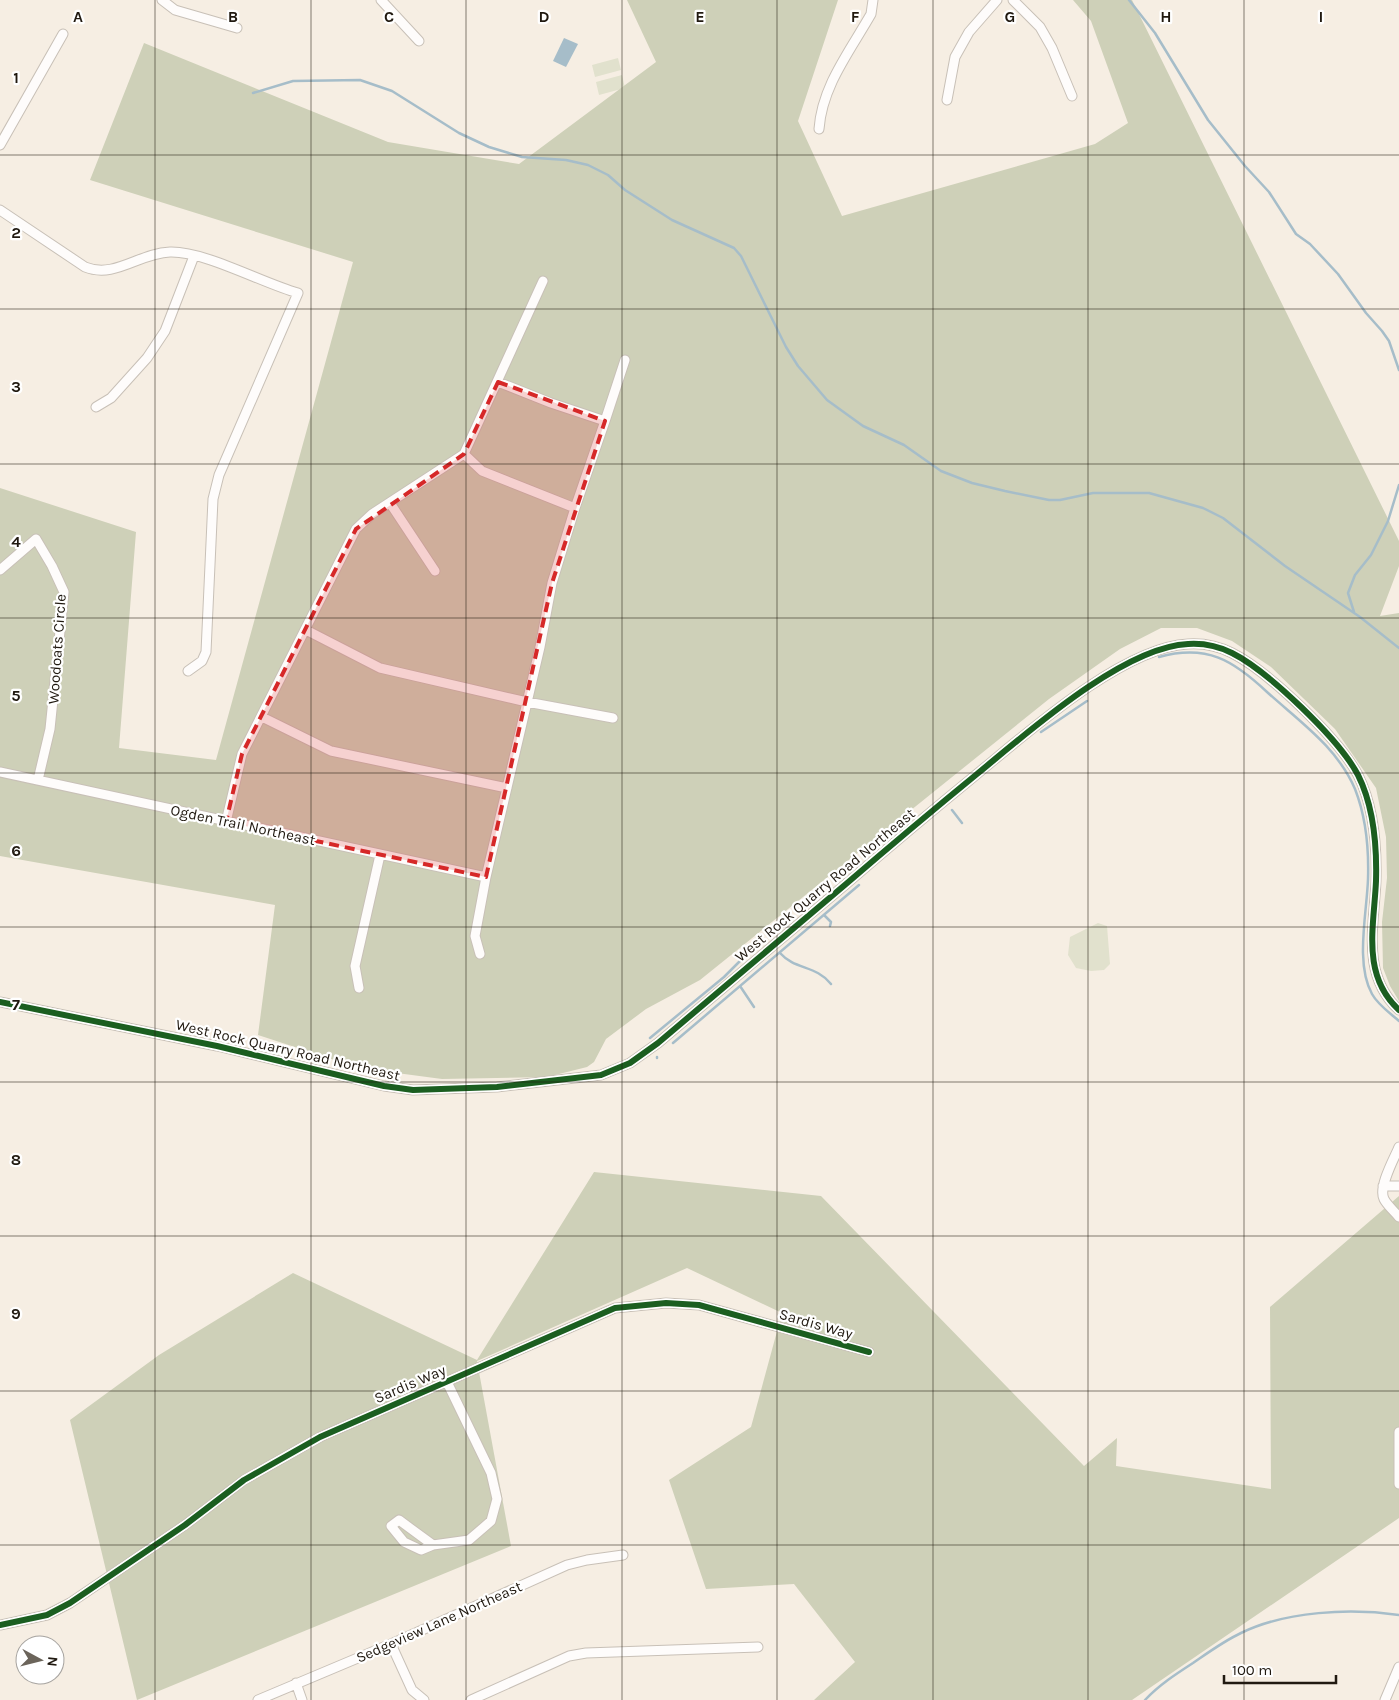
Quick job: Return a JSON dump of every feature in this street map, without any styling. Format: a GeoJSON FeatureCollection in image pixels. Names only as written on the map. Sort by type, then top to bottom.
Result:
{"type":"FeatureCollection","features":[{"type":"Feature","properties":{"kind":"street"},"geometry":{"type":"LineString","coordinates":[[162,0],[175,10],[237,28]]}},
{"type":"Feature","properties":{"kind":"street"},"geometry":{"type":"LineString","coordinates":[[381,0],[419,41]]}},
{"type":"Feature","properties":{"kind":"street"},"geometry":{"type":"LineString","coordinates":[[819,129],[820,109],[825,93],[871,14],[873,0]]}},
{"type":"Feature","properties":{"kind":"street"},"geometry":{"type":"LineString","coordinates":[[947,100],[955,57],[969,32],[997,0]]}},
{"type":"Feature","properties":{"kind":"street"},"geometry":{"type":"LineString","coordinates":[[1013,0],[1040,28],[1052,48],[1072,96]]}},
{"type":"Feature","properties":{"kind":"street"},"geometry":{"type":"LineString","coordinates":[[0,145],[64,34]]}},
{"type":"Feature","properties":{"kind":"street"},"geometry":{"type":"LineString","coordinates":[[0,210],[85,267],[95,271],[108,271],[139,258],[169,252],[194,256],[298,294],[256,394],[221,466],[213,499],[206,652],[202,661],[188,671]]}},
{"type":"Feature","properties":{"kind":"street"},"geometry":{"type":"LineString","coordinates":[[96,407],[111,398],[148,358],[165,331],[194,256]]}},
{"type":"Feature","properties":{"kind":"street"},"geometry":{"type":"LineString","coordinates":[[226,822],[242,754],[356,529],[372,514],[464,454],[543,281]]}},
{"type":"Feature","properties":{"kind":"street"},"geometry":{"type":"LineString","coordinates":[[480,954],[474,936],[552,583],[625,360]]}},
{"type":"Feature","properties":{"kind":"street"},"geometry":{"type":"LineString","coordinates":[[498,382],[551,403],[605,421]]}},
{"type":"Feature","properties":{"kind":"street"},"geometry":{"type":"LineString","coordinates":[[464,454],[482,471],[575,508]]}},
{"type":"Feature","properties":{"kind":"street"},"geometry":{"type":"LineString","coordinates":[[390,504],[435,571]]}},
{"type":"Feature","properties":{"kind":"street","name":"Woodoats Circle"},"geometry":{"type":"LineString","coordinates":[[0,570],[36,539],[52,566],[64,592],[50,729],[38,780]]}},
{"type":"Feature","properties":{"kind":"street"},"geometry":{"type":"LineString","coordinates":[[306,630],[380,668],[527,702],[613,718]]}},
{"type":"Feature","properties":{"kind":"street","name":"West Rock Quarry Road Northeast"},"geometry":{"type":"LineString","coordinates":[[0,1002],[208,1044],[406,1089],[443,1090],[497,1087],[605,1074],[630,1063],[658,1043],[919,822],[1054,712],[1112,673],[1143,656],[1167,647],[1192,644],[1210,645],[1228,651],[1254,667],[1321,727],[1336,743],[1355,770],[1368,801],[1374,838],[1376,880],[1372,931],[1374,967],[1383,992],[1399,1010]]}},
{"type":"Feature","properties":{"kind":"street"},"geometry":{"type":"LineString","coordinates":[[262,717],[330,751],[507,788]]}},
{"type":"Feature","properties":{"kind":"street","name":"Ogden Trail Northeast"},"geometry":{"type":"LineString","coordinates":[[0,772],[486,878]]}},
{"type":"Feature","properties":{"kind":"street"},"geometry":{"type":"LineString","coordinates":[[359,988],[355,966],[380,855]]}},
{"type":"Feature","properties":{"kind":"street"},"geometry":{"type":"LineString","coordinates":[[1399,1147],[1383,1186],[1384,1198],[1399,1217]]}},
{"type":"Feature","properties":{"kind":"street"},"geometry":{"type":"LineString","coordinates":[[1383,1186],[1399,1186]]}},
{"type":"Feature","properties":{"kind":"street","name":"Sardis Way"},"geometry":{"type":"LineString","coordinates":[[0,1625],[47,1614],[70,1603],[184,1525],[244,1480],[320,1437],[615,1308],[666,1303],[699,1305],[869,1352]]}},
{"type":"Feature","properties":{"kind":"street"},"geometry":{"type":"LineString","coordinates":[[433,1545],[469,1540],[491,1521],[497,1499],[491,1473],[447,1382]]}},
{"type":"Feature","properties":{"kind":"street"},"geometry":{"type":"LineString","coordinates":[[1399,1432],[1399,1484]]}},
{"type":"Feature","properties":{"kind":"street","name":"Sedgeview Lane Northeast"},"geometry":{"type":"LineString","coordinates":[[258,1700],[391,1644],[567,1565],[587,1560],[623,1556]]}},
{"type":"Feature","properties":{"kind":"street"},"geometry":{"type":"LineString","coordinates":[[391,1644],[412,1690],[424,1700]]}},
{"type":"Feature","properties":{"kind":"street"},"geometry":{"type":"LineString","coordinates":[[471,1700],[569,1656],[586,1652],[758,1647]]}},
{"type":"Feature","properties":{"kind":"street"},"geometry":{"type":"LineString","coordinates":[[1385,1700],[1399,1667]]}},
{"type":"Feature","properties":{"kind":"street"},"geometry":{"type":"LineString","coordinates":[[296,1684],[302,1700]]}},
{"type":"Feature","properties":{"kind":"highlighted area"},"geometry":{"type":"Polygon","coordinates":[[[498,382],[605,421],[552,583],[486,877],[226,822],[242,754],[356,529],[464,454],[498,382]]]}},
{"type":"Feature","properties":{"kind":"green space"},"geometry":{"type":"Polygon","coordinates":[[[627,0],[838,0],[798,121],[842,216],[1095,144],[1128,123],[1091,21],[1073,0],[1132,0],[1399,541],[1399,566],[1380,616],[1399,613],[1399,1001],[1390,986],[1383,968],[1382,922],[1387,878],[1386,837],[1376,788],[1335,729],[1271,667],[1232,641],[1197,628],[1161,628],[1120,649],[1049,699],[700,980],[646,1009],[606,1039],[594,1062],[587,1067],[547,1077],[442,1079],[359,1068],[258,1035],[275,905],[0,856],[0,488],[136,532],[119,748],[216,760],[353,262],[90,180],[144,43],[388,142],[519,164],[656,62],[627,0]]]}},
{"type":"Feature","properties":{"kind":"green space"},"geometry":{"type":"Polygon","coordinates":[[[618,58],[621,70],[595,77],[592,65],[618,58]]]}},
{"type":"Feature","properties":{"kind":"green space"},"geometry":{"type":"Polygon","coordinates":[[[622,75],[625,88],[599,95],[596,82],[622,75]]]}},
{"type":"Feature","properties":{"kind":"green space"},"geometry":{"type":"Polygon","coordinates":[[[1098,923],[1107,926],[1110,964],[1104,970],[1091,971],[1076,968],[1068,955],[1070,937],[1098,923]]]}},
{"type":"Feature","properties":{"kind":"green space"},"geometry":{"type":"Polygon","coordinates":[[[594,1172],[821,1196],[1084,1466],[1117,1438],[1116,1466],[1271,1489],[1270,1307],[1399,1196],[1399,1518],[1132,1700],[814,1700],[855,1662],[794,1584],[706,1589],[669,1480],[751,1427],[782,1313],[687,1268],[477,1361],[511,1546],[137,1700],[70,1420],[159,1355],[293,1273],[477,1360],[594,1172]]]}},
{"type":"Feature","properties":{"kind":"water"},"geometry":{"type":"Polygon","coordinates":[[[564,38],[578,44],[566,67],[553,61],[564,38]]]}},
{"type":"Feature","properties":{"kind":"waterway"},"geometry":{"type":"LineString","coordinates":[[1129,0],[1155,33],[1208,120],[1245,166],[1269,192],[1296,234],[1310,244],[1338,274],[1366,313],[1382,331],[1389,341],[1399,370]]}},
{"type":"Feature","properties":{"kind":"waterway"},"geometry":{"type":"LineString","coordinates":[[253,93],[293,81],[360,80],[392,91],[459,133],[489,147],[522,157],[566,160],[588,165],[608,175],[625,190],[672,220],[734,248],[741,256],[786,347],[798,366],[827,400],[863,426],[904,445],[941,471],[972,483],[1005,491],[1049,500],[1060,500],[1093,493],[1149,493],[1203,508],[1223,518],[1285,566],[1360,617],[1399,648]]}},
{"type":"Feature","properties":{"kind":"waterway"},"geometry":{"type":"LineString","coordinates":[[1354,612],[1348,593],[1355,575],[1371,555],[1388,521],[1399,485]]}},
{"type":"Feature","properties":{"kind":"waterway"},"geometry":{"type":"LineString","coordinates":[[1159,657],[1191,652],[1205,654],[1231,663],[1255,681],[1317,736],[1338,760],[1355,789],[1359,800],[1367,844],[1368,879],[1363,938],[1364,968],[1367,982],[1377,1002],[1399,1021]]}},
{"type":"Feature","properties":{"kind":"waterway"},"geometry":{"type":"LineString","coordinates":[[1041,732],[1087,701]]}},
{"type":"Feature","properties":{"kind":"waterway"},"geometry":{"type":"LineString","coordinates":[[952,810],[962,823]]}},
{"type":"Feature","properties":{"kind":"waterway"},"geometry":{"type":"LineString","coordinates":[[673,1043],[859,885]]}},
{"type":"Feature","properties":{"kind":"waterway"},"geometry":{"type":"LineString","coordinates":[[824,915],[831,922],[830,926]]}},
{"type":"Feature","properties":{"kind":"waterway"},"geometry":{"type":"LineString","coordinates":[[780,953],[792,962],[819,974],[831,984]]}},
{"type":"Feature","properties":{"kind":"waterway"},"geometry":{"type":"LineString","coordinates":[[650,1038],[724,977],[747,954]]}},
{"type":"Feature","properties":{"kind":"waterway"},"geometry":{"type":"LineString","coordinates":[[740,986],[754,1007]]}},
{"type":"Feature","properties":{"kind":"waterway"},"geometry":{"type":"LineString","coordinates":[[1145,1700],[1168,1680],[1217,1647],[1235,1636],[1259,1626],[1278,1620],[1318,1613],[1360,1612],[1399,1615]]}},
{"type":"Feature","properties":{"kind":"cycle path"},"geometry":{"type":"LineString","coordinates":[[0,1002],[217,1046],[384,1086],[413,1090],[497,1087],[601,1075],[630,1063],[658,1043],[944,801],[1077,695],[1135,660],[1162,649],[1194,644],[1210,645],[1232,653],[1247,662],[1283,690],[1335,743],[1358,775],[1368,800],[1375,841],[1376,881],[1372,933],[1374,966],[1379,982],[1387,996],[1399,1010]]}},
{"type":"Feature","properties":{"kind":"cycle path"},"geometry":{"type":"LineString","coordinates":[[0,1625],[47,1615],[70,1603],[185,1525],[244,1480],[320,1437],[615,1308],[666,1303],[699,1305],[869,1352]]}}]}
